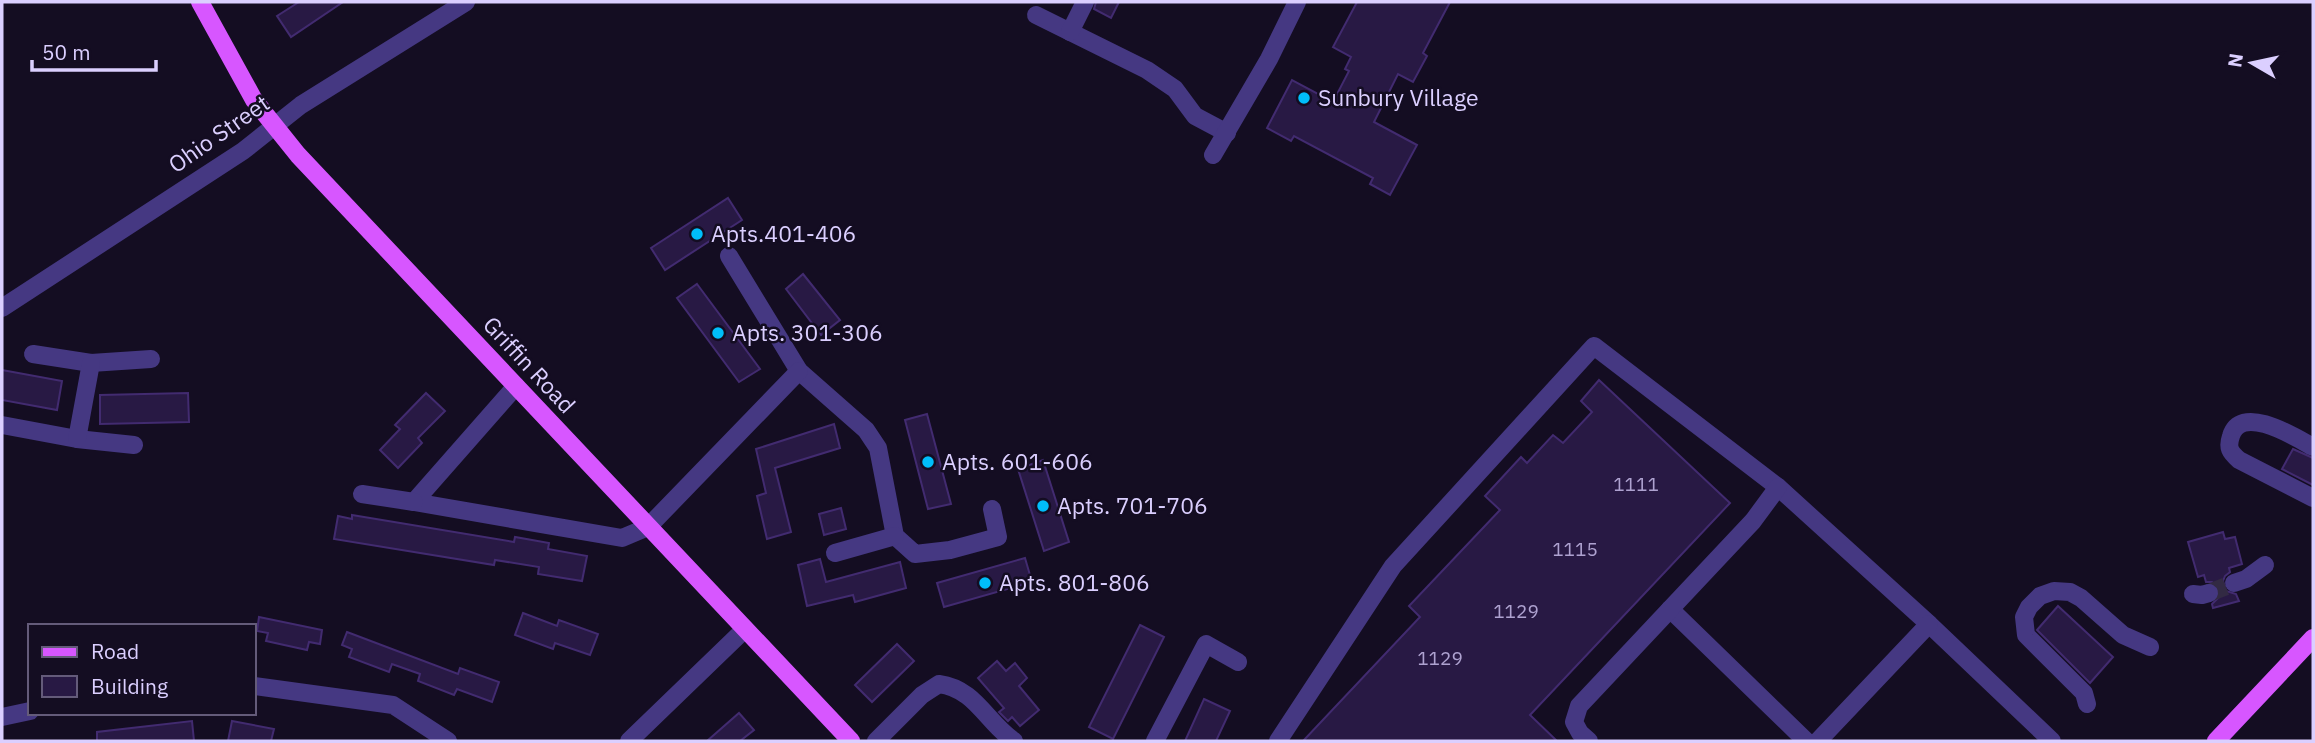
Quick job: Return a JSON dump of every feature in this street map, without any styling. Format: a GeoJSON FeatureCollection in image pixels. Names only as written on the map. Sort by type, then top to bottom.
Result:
{"type":"FeatureCollection","features":[{"type":"Feature","properties":{"kind":"main road","name":"Griffin Road"},"geometry":{"type":"LineString","coordinates":[[203,3],[254,100],[274,127],[851,741]]}},
{"type":"Feature","properties":{"kind":"main road"},"geometry":{"type":"LineString","coordinates":[[2216,741],[2313,638]]}},
{"type":"Feature","properties":{"kind":"street","name":"Ohio Street"},"geometry":{"type":"LineString","coordinates":[[2,309],[243,151],[301,105],[466,2]]}},
{"type":"Feature","properties":{"kind":"street"},"geometry":{"type":"LineString","coordinates":[[1070,32],[1085,2]]}},
{"type":"Feature","properties":{"kind":"street"},"geometry":{"type":"LineString","coordinates":[[1213,155],[1269,59],[1297,2]]}},
{"type":"Feature","properties":{"kind":"street"},"geometry":{"type":"LineString","coordinates":[[1036,15],[1147,70],[1175,89],[1195,116],[1227,133]]}},
{"type":"Feature","properties":{"kind":"street"},"geometry":{"type":"LineString","coordinates":[[729,256],[800,371],[866,430],[878,448],[895,537],[915,554],[950,550],[998,537],[992,509]]}},
{"type":"Feature","properties":{"kind":"street"},"geometry":{"type":"LineString","coordinates":[[1278,741],[1393,566],[1594,346],[1779,487],[2052,741]]}},
{"type":"Feature","properties":{"kind":"street"},"geometry":{"type":"LineString","coordinates":[[33,354],[91,363],[151,359]]}},
{"type":"Feature","properties":{"kind":"street"},"geometry":{"type":"LineString","coordinates":[[77,439],[91,363]]}},
{"type":"Feature","properties":{"kind":"street"},"geometry":{"type":"LineString","coordinates":[[362,494],[622,538],[648,527],[800,371]]}},
{"type":"Feature","properties":{"kind":"street"},"geometry":{"type":"LineString","coordinates":[[414,502],[516,386]]}},
{"type":"Feature","properties":{"kind":"street"},"geometry":{"type":"LineString","coordinates":[[2313,447],[2263,423],[2249,422],[2240,424],[2233,430],[2228,446],[2230,452],[2239,460],[2313,498]]}},
{"type":"Feature","properties":{"kind":"street"},"geometry":{"type":"LineString","coordinates":[[2,425],[134,446]]}},
{"type":"Feature","properties":{"kind":"street"},"geometry":{"type":"LineString","coordinates":[[1589,741],[1580,733],[1574,722],[1578,706],[1753,522],[1779,487]]}},
{"type":"Feature","properties":{"kind":"street"},"geometry":{"type":"LineString","coordinates":[[835,553],[895,537]]}},
{"type":"Feature","properties":{"kind":"street"},"geometry":{"type":"LineString","coordinates":[[2234,583],[2246,579],[2265,565]]}},
{"type":"Feature","properties":{"kind":"street"},"geometry":{"type":"LineString","coordinates":[[2087,704],[2084,694],[2026,635],[2024,617],[2040,596],[2054,591],[2070,592],[2081,598],[2123,635],[2150,647]]}},
{"type":"Feature","properties":{"kind":"street"},"geometry":{"type":"LineString","coordinates":[[1670,609],[1807,741]]}},
{"type":"Feature","properties":{"kind":"street"},"geometry":{"type":"LineString","coordinates":[[1818,741],[1929,624]]}},
{"type":"Feature","properties":{"kind":"street"},"geometry":{"type":"LineString","coordinates":[[629,741],[745,629]]}},
{"type":"Feature","properties":{"kind":"street"},"geometry":{"type":"LineString","coordinates":[[1155,741],[1206,644],[1238,662]]}},
{"type":"Feature","properties":{"kind":"street"},"geometry":{"type":"LineString","coordinates":[[876,741],[922,695],[939,684],[954,686],[968,695],[1007,737],[1014,741]]}},
{"type":"Feature","properties":{"kind":"street"},"geometry":{"type":"LineString","coordinates":[[256,686],[393,705],[448,741]]}},
{"type":"Feature","properties":{"kind":"street"},"geometry":{"type":"LineString","coordinates":[[2,717],[28,711]]}},
{"type":"Feature","properties":{"kind":"building"},"geometry":{"type":"Polygon","coordinates":[[[299,2],[343,2],[291,37],[277,16],[299,2]]]}},
{"type":"Feature","properties":{"kind":"building"},"geometry":{"type":"Polygon","coordinates":[[[1096,2],[1119,2],[1111,18],[1094,9],[1096,2]]]}},
{"type":"Feature","properties":{"kind":"building","name":"Sunbury Village"},"geometry":{"type":"Polygon","coordinates":[[[1357,2],[1450,2],[1423,53],[1427,56],[1413,82],[1398,74],[1374,122],[1417,145],[1390,195],[1370,184],[1373,178],[1294,136],[1291,141],[1267,128],[1292,80],[1333,102],[1349,71],[1345,69],[1351,57],[1333,47],[1357,2]]]}},
{"type":"Feature","properties":{"kind":"building","name":"Apts.401-406"},"geometry":{"type":"Polygon","coordinates":[[[728,198],[742,220],[665,270],[651,248],[728,198]]]}},
{"type":"Feature","properties":{"kind":"building"},"geometry":{"type":"Polygon","coordinates":[[[803,274],[840,320],[821,335],[786,289],[803,274]]]}},
{"type":"Feature","properties":{"kind":"building","name":"Apts. 301-306"},"geometry":{"type":"Polygon","coordinates":[[[697,284],[760,369],[739,382],[677,298],[697,284]]]}},
{"type":"Feature","properties":{"kind":"building"},"geometry":{"type":"Polygon","coordinates":[[[2,370],[62,381],[57,410],[2,400],[2,370]]]}},
{"type":"Feature","properties":{"kind":"building"},"geometry":{"type":"Polygon","coordinates":[[[1599,380],[1730,503],[1530,715],[1557,741],[1303,741],[1420,617],[1409,606],[1500,510],[1485,496],[1521,457],[1527,463],[1553,435],[1563,443],[1592,412],[1581,401],[1599,380]]]}},
{"type":"Feature","properties":{"kind":"building"},"geometry":{"type":"Polygon","coordinates":[[[188,393],[189,422],[100,424],[100,395],[188,393]]]}},
{"type":"Feature","properties":{"kind":"building"},"geometry":{"type":"Polygon","coordinates":[[[426,393],[445,411],[418,438],[422,443],[398,468],[380,450],[400,429],[395,425],[426,393]]]}},
{"type":"Feature","properties":{"kind":"building","name":"Apts. 601-606"},"geometry":{"type":"Polygon","coordinates":[[[927,414],[951,504],[928,509],[905,420],[927,414]]]}},
{"type":"Feature","properties":{"kind":"building"},"geometry":{"type":"Polygon","coordinates":[[[834,424],[840,448],[775,468],[791,532],[767,539],[757,496],[766,493],[756,449],[834,424]]]}},
{"type":"Feature","properties":{"kind":"building"},"geometry":{"type":"Polygon","coordinates":[[[2293,449],[2313,458],[2313,485],[2282,469],[2293,449]]]}},
{"type":"Feature","properties":{"kind":"building","name":"Apts. 701-706"},"geometry":{"type":"Polygon","coordinates":[[[1043,460],[1069,542],[1044,551],[1018,469],[1043,460]]]}},
{"type":"Feature","properties":{"kind":"building"},"geometry":{"type":"Polygon","coordinates":[[[841,508],[846,529],[824,535],[819,514],[841,508]]]}},
{"type":"Feature","properties":{"kind":"building"},"geometry":{"type":"Polygon","coordinates":[[[352,515],[514,542],[515,537],[549,543],[548,549],[587,556],[582,581],[538,574],[539,567],[495,560],[494,565],[334,539],[338,516],[352,519],[352,515]]]}},
{"type":"Feature","properties":{"kind":"building"},"geometry":{"type":"Polygon","coordinates":[[[2223,532],[2225,539],[2235,537],[2242,564],[2229,568],[2230,572],[2223,581],[2226,591],[2236,594],[2239,601],[2213,608],[2212,604],[2220,596],[2220,589],[2212,582],[2206,582],[2204,575],[2198,577],[2188,542],[2223,532]]]}},
{"type":"Feature","properties":{"kind":"building","name":"Apts. 801-806"},"geometry":{"type":"Polygon","coordinates":[[[1025,558],[1032,582],[944,607],[937,583],[1025,558]]]}},
{"type":"Feature","properties":{"kind":"building"},"geometry":{"type":"Polygon","coordinates":[[[820,559],[826,582],[900,562],[906,588],[855,602],[853,595],[807,606],[798,565],[820,559]]]}},
{"type":"Feature","properties":{"kind":"building"},"geometry":{"type":"Polygon","coordinates":[[[2058,606],[2113,657],[2090,683],[2037,630],[2058,606]]]}},
{"type":"Feature","properties":{"kind":"building"},"geometry":{"type":"Polygon","coordinates":[[[523,613],[557,626],[559,620],[598,634],[590,655],[555,643],[553,649],[515,635],[523,613]]]}},
{"type":"Feature","properties":{"kind":"building"},"geometry":{"type":"Polygon","coordinates":[[[259,617],[322,630],[320,644],[309,642],[307,650],[266,641],[268,633],[257,631],[259,617]]]}},
{"type":"Feature","properties":{"kind":"building"},"geometry":{"type":"Polygon","coordinates":[[[1140,625],[1164,637],[1113,739],[1089,727],[1140,625]]]}},
{"type":"Feature","properties":{"kind":"building"},"geometry":{"type":"Polygon","coordinates":[[[347,632],[458,674],[460,668],[499,682],[492,702],[457,689],[454,695],[418,681],[420,674],[392,664],[389,672],[349,657],[352,649],[342,645],[347,632]]]}},
{"type":"Feature","properties":{"kind":"building"},"geometry":{"type":"Polygon","coordinates":[[[897,644],[914,661],[872,702],[855,685],[897,644]]]}},
{"type":"Feature","properties":{"kind":"building"},"geometry":{"type":"Polygon","coordinates":[[[997,661],[1006,671],[1015,663],[1027,678],[1019,686],[1039,710],[1020,726],[1012,717],[1008,721],[999,712],[1004,708],[978,678],[997,661]]]}},
{"type":"Feature","properties":{"kind":"building"},"geometry":{"type":"Polygon","coordinates":[[[1204,699],[1230,711],[1216,741],[1185,741],[1204,699]]]}},
{"type":"Feature","properties":{"kind":"building"},"geometry":{"type":"Polygon","coordinates":[[[739,713],[754,730],[740,741],[707,741],[739,713]]]}},
{"type":"Feature","properties":{"kind":"building"},"geometry":{"type":"Polygon","coordinates":[[[192,721],[194,741],[97,741],[97,732],[192,721]]]}},
{"type":"Feature","properties":{"kind":"building"},"geometry":{"type":"Polygon","coordinates":[[[232,721],[274,729],[271,741],[228,741],[232,721]]]}},
{"type":"Feature","properties":{"kind":"tunnel"},"geometry":{"type":"LineString","coordinates":[[2209,593],[2234,583]]}},
{"type":"Feature","properties":{"kind":"place","name":"Sunbury Village"},"geometry":{"type":"Point","coordinates":[1304,98]}},
{"type":"Feature","properties":{"kind":"place","name":"Apts.401-406"},"geometry":{"type":"Point","coordinates":[697,234]}},
{"type":"Feature","properties":{"kind":"place","name":"Apts. 301-306"},"geometry":{"type":"Point","coordinates":[718,333]}},
{"type":"Feature","properties":{"kind":"place","name":"Apts. 601-606"},"geometry":{"type":"Point","coordinates":[928,462]}},
{"type":"Feature","properties":{"kind":"place","name":"Apts. 701-706"},"geometry":{"type":"Point","coordinates":[1043,506]}},
{"type":"Feature","properties":{"kind":"place","name":"Apts. 801-806"},"geometry":{"type":"Point","coordinates":[985,583]}}]}
